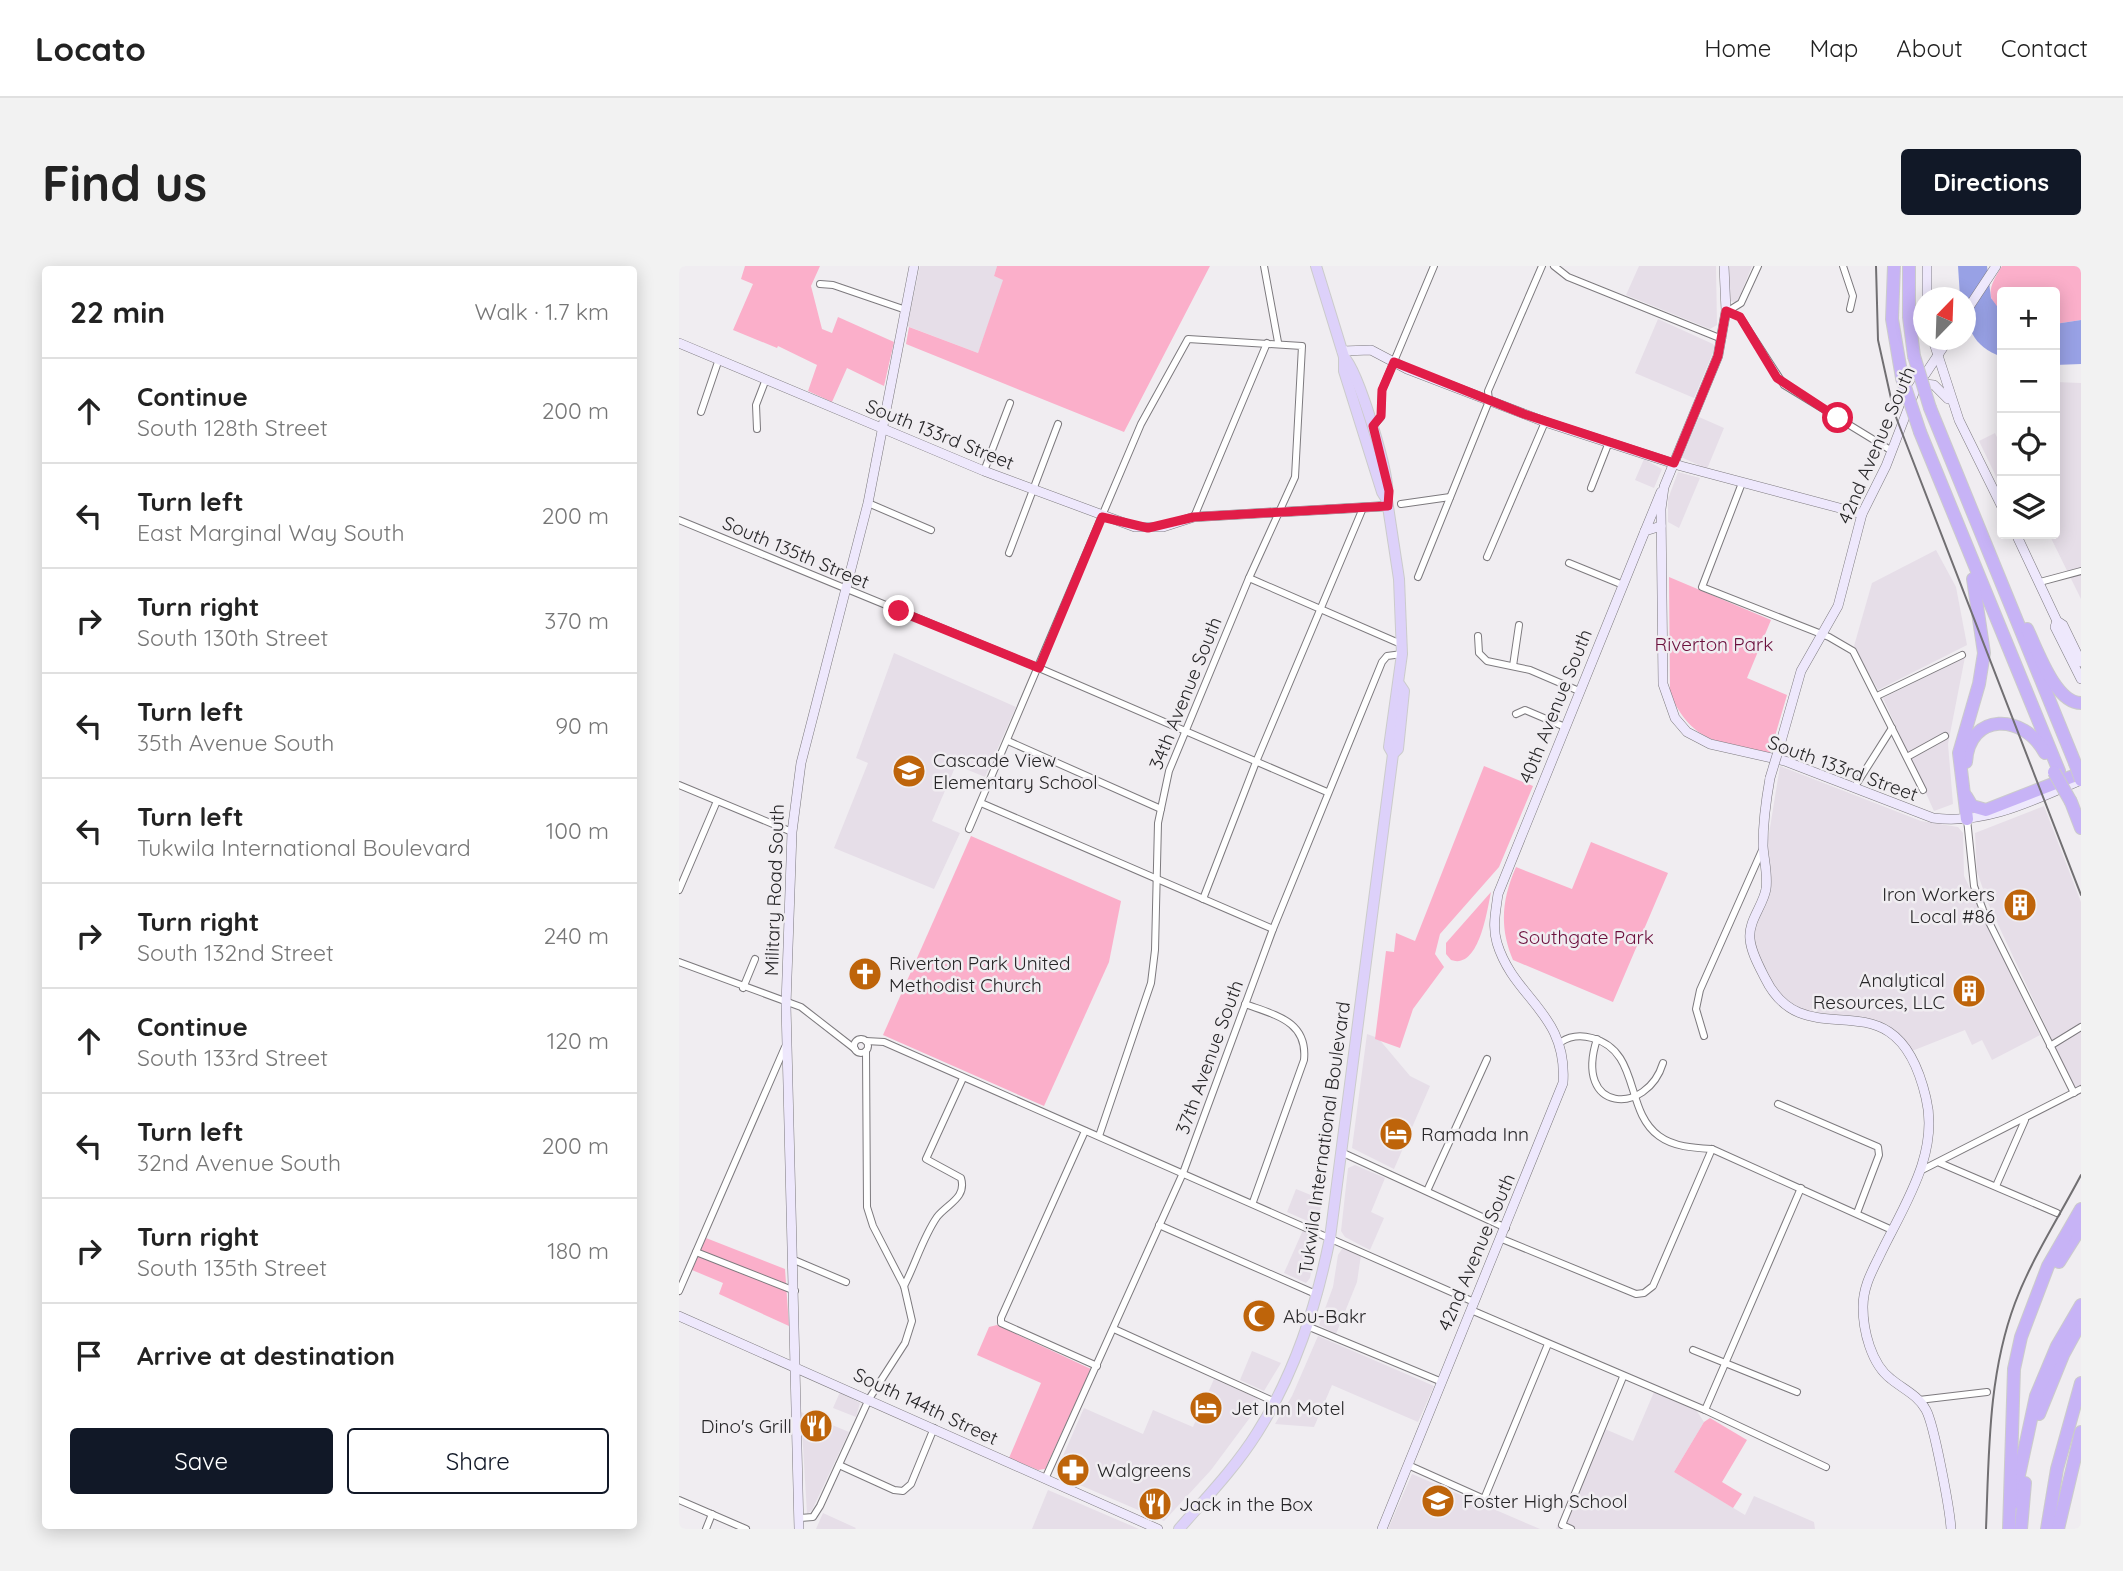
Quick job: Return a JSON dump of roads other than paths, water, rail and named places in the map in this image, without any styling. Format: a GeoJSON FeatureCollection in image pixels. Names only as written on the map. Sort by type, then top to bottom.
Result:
{"type":"FeatureCollection","features":[{"type":"Feature","properties":{"kind":"highway"},"geometry":{"type":"LineString","coordinates":[[1894,266],[1891,306],[1902,378],[1920,432],[2081,828]]}},
{"type":"Feature","properties":{"kind":"highway"},"geometry":{"type":"LineString","coordinates":[[1909,266],[1908,296],[1914,356],[1930,408],[2081,780]]}},
{"type":"Feature","properties":{"kind":"highway"},"geometry":{"type":"LineString","coordinates":[[1955,519],[1978,597],[1984,640],[1982,670],[1959,753],[1967,819]]}},
{"type":"Feature","properties":{"kind":"highway"},"geometry":{"type":"LineString","coordinates":[[1980,534],[2058,689],[2067,699],[2081,703]]}},
{"type":"Feature","properties":{"kind":"highway"},"geometry":{"type":"LineString","coordinates":[[1967,819],[1968,748],[1981,730],[1994,724],[2013,724],[2032,734],[2057,771]]}},
{"type":"Feature","properties":{"kind":"highway"},"geometry":{"type":"LineString","coordinates":[[1966,796],[1972,806],[1986,810],[2078,768]]}},
{"type":"Feature","properties":{"kind":"highway"},"geometry":{"type":"LineString","coordinates":[[2009,1529],[2014,1369],[2021,1337],[2048,1266],[2081,1209]]}},
{"type":"Feature","properties":{"kind":"highway"},"geometry":{"type":"LineString","coordinates":[[2012,1431],[2031,1332],[2058,1265],[2081,1227]]}},
{"type":"Feature","properties":{"kind":"highway"},"geometry":{"type":"LineString","coordinates":[[2010,1513],[2019,1487],[2027,1430],[2041,1381],[2060,1339],[2081,1305]]}},
{"type":"Feature","properties":{"kind":"highway"},"geometry":{"type":"LineString","coordinates":[[2021,1529],[2026,1472],[2040,1411],[2063,1355],[2081,1322]]}},
{"type":"Feature","properties":{"kind":"highway"},"geometry":{"type":"LineString","coordinates":[[2047,1529],[2057,1469],[2081,1383]]}},
{"type":"Feature","properties":{"kind":"highway"},"geometry":{"type":"LineString","coordinates":[[2058,1529],[2081,1432]]}},
{"type":"Feature","properties":{"kind":"main road","name":"Tukwila International Boulevard"},"geometry":{"type":"LineString","coordinates":[[1179,1529],[1240,1457],[1275,1402],[1318,1295],[1330,1238],[1394,754],[1389,747],[1395,690],[1400,685],[1402,649],[1399,579],[1387,503],[1344,371],[1343,354],[1316,266]]}},
{"type":"Feature","properties":{"kind":"main road","name":"Tukwila International Boulevard"},"geometry":{"type":"LineString","coordinates":[[1343,354],[1353,365],[1373,426],[1389,491],[1387,503]]}},
{"type":"Feature","properties":{"kind":"street","name":"Military Road South"},"geometry":{"type":"LineString","coordinates":[[799,1529],[786,1004],[792,832],[801,763],[868,503],[913,266]]}},
{"type":"Feature","properties":{"kind":"street"},"geometry":{"type":"LineString","coordinates":[[969,830],[1141,424],[1188,339],[1278,342],[1264,266]]}},
{"type":"Feature","properties":{"kind":"street"},"geometry":{"type":"LineString","coordinates":[[1373,426],[1381,416],[1382,390],[1434,266]]}},
{"type":"Feature","properties":{"kind":"street"},"geometry":{"type":"LineString","coordinates":[[1418,576],[1489,401],[1488,391],[1542,266]]}},
{"type":"Feature","properties":{"kind":"street"},"geometry":{"type":"LineString","coordinates":[[1554,266],[1568,277],[1722,339]]}},
{"type":"Feature","properties":{"kind":"street","name":"40th Avenue South"},"geometry":{"type":"LineString","coordinates":[[1527,991],[1507,965],[1497,945],[1495,913],[1505,873],[1655,501],[1664,487],[1718,356],[1726,311],[1724,266]]}},
{"type":"Feature","properties":{"kind":"street"},"geometry":{"type":"LineString","coordinates":[[1726,311],[1741,303],[1758,266]]}},
{"type":"Feature","properties":{"kind":"street"},"geometry":{"type":"LineString","coordinates":[[1843,266],[1850,279],[1853,296],[1850,309]]}},
{"type":"Feature","properties":{"kind":"street"},"geometry":{"type":"LineString","coordinates":[[1927,266],[1927,287]]}},
{"type":"Feature","properties":{"kind":"street"},"geometry":{"type":"LineString","coordinates":[[1976,296],[1995,266]]}},
{"type":"Feature","properties":{"kind":"street"},"geometry":{"type":"LineString","coordinates":[[820,284],[834,285],[906,310]]}},
{"type":"Feature","properties":{"kind":"street"},"geometry":{"type":"LineString","coordinates":[[1726,311],[1740,317],[1784,385],[1892,451]]}},
{"type":"Feature","properties":{"kind":"street","name":"34th Avenue South"},"geometry":{"type":"LineString","coordinates":[[1099,1136],[1150,992],[1156,950],[1155,879],[1161,809],[1169,771],[1249,578],[1291,489],[1299,456],[1303,349],[1299,344],[1278,342]]}},
{"type":"Feature","properties":{"kind":"street","name":"South 133rd Street"},"geometry":{"type":"LineString","coordinates":[[679,343],[1032,490],[1102,517],[1148,528],[1194,517],[1363,508],[1387,503]]}},
{"type":"Feature","properties":{"kind":"street"},"geometry":{"type":"LineString","coordinates":[[1194,517],[1267,343]]}},
{"type":"Feature","properties":{"kind":"street"},"geometry":{"type":"LineString","coordinates":[[1343,354],[1371,350],[1394,362],[1545,422],[1742,483],[1862,514]]}},
{"type":"Feature","properties":{"kind":"street"},"geometry":{"type":"LineString","coordinates":[[1935,350],[1952,405]]}},
{"type":"Feature","properties":{"kind":"street","name":"42nd Avenue South"},"geometry":{"type":"LineString","coordinates":[[1919,1400],[1882,1371],[1870,1345],[1863,1310],[1866,1284],[1920,1171],[1929,1126],[1926,1098],[1912,1059],[1898,1037],[1887,1028],[1868,1022],[1793,1012],[1777,999],[1759,965],[1749,938],[1766,889],[1763,847],[1770,778],[1801,671],[1823,635],[1844,588],[1862,514],[1892,451],[1914,394],[1942,350]]}},
{"type":"Feature","properties":{"kind":"street"},"geometry":{"type":"LineString","coordinates":[[701,412],[719,359]]}},
{"type":"Feature","properties":{"kind":"street"},"geometry":{"type":"LineString","coordinates":[[757,429],[756,405],[766,379]]}},
{"type":"Feature","properties":{"kind":"street"},"geometry":{"type":"LineString","coordinates":[[1914,394],[1930,384],[1943,392],[1997,497]]}},
{"type":"Feature","properties":{"kind":"street"},"geometry":{"type":"LineString","coordinates":[[984,471],[1010,404]]}},
{"type":"Feature","properties":{"kind":"street"},"geometry":{"type":"LineString","coordinates":[[1487,557],[1545,422]]}},
{"type":"Feature","properties":{"kind":"street"},"geometry":{"type":"LineString","coordinates":[[1009,553],[1058,424]]}},
{"type":"Feature","properties":{"kind":"street"},"geometry":{"type":"LineString","coordinates":[[1591,488],[1609,442]]}},
{"type":"Feature","properties":{"kind":"street"},"geometry":{"type":"LineString","coordinates":[[1742,483],[1702,587],[1823,635],[1853,651],[1923,790]]}},
{"type":"Feature","properties":{"kind":"street"},"geometry":{"type":"LineString","coordinates":[[1645,531],[1661,526],[1664,487]]}},
{"type":"Feature","properties":{"kind":"street"},"geometry":{"type":"LineString","coordinates":[[1401,505],[1450,497]]}},
{"type":"Feature","properties":{"kind":"street"},"geometry":{"type":"LineString","coordinates":[[868,503],[931,530]]}},
{"type":"Feature","properties":{"kind":"street"},"geometry":{"type":"LineString","coordinates":[[1203,899],[1256,762],[1363,508]]}},
{"type":"Feature","properties":{"kind":"street","name":"South 135th Street"},"geometry":{"type":"LineString","coordinates":[[679,520],[1039,668],[1327,792]]}},
{"type":"Feature","properties":{"kind":"street","name":"South 133rd Street"},"geometry":{"type":"LineString","coordinates":[[1661,526],[1663,684],[1675,718],[1687,732],[1710,744],[1785,761],[1922,815],[1967,819],[1997,813],[2081,780]]}},
{"type":"Feature","properties":{"kind":"street"},"geometry":{"type":"LineString","coordinates":[[2018,539],[2057,621],[2063,625],[2081,662]]}},
{"type":"Feature","properties":{"kind":"street"},"geometry":{"type":"LineString","coordinates":[[1569,563],[1623,585]]}},
{"type":"Feature","properties":{"kind":"street"},"geometry":{"type":"LineString","coordinates":[[2040,582],[2081,571]]}},
{"type":"Feature","properties":{"kind":"street"},"geometry":{"type":"LineString","coordinates":[[1249,578],[1402,649]]}},
{"type":"Feature","properties":{"kind":"street"},"geometry":{"type":"LineString","coordinates":[[2057,621],[2055,627],[2081,679]]}},
{"type":"Feature","properties":{"kind":"street"},"geometry":{"type":"LineString","coordinates":[[1513,666],[1519,625]]}},
{"type":"Feature","properties":{"kind":"street"},"geometry":{"type":"LineString","coordinates":[[1478,636],[1478,647],[1483,658],[1494,664],[1530,670],[1580,691]]}},
{"type":"Feature","properties":{"kind":"street","name":"37th Avenue South"},"geometry":{"type":"LineString","coordinates":[[1045,1479],[1183,1173],[1273,929],[1382,662],[1387,656],[1402,649]]}},
{"type":"Feature","properties":{"kind":"street"},"geometry":{"type":"LineString","coordinates":[[1877,696],[1962,655]]}},
{"type":"Feature","properties":{"kind":"street"},"geometry":{"type":"LineString","coordinates":[[1516,714],[1525,710],[1565,727]]}},
{"type":"Feature","properties":{"kind":"street"},"geometry":{"type":"LineString","coordinates":[[1854,788],[1892,728]]}},
{"type":"Feature","properties":{"kind":"street"},"geometry":{"type":"LineString","coordinates":[[1907,757],[1945,736]]}},
{"type":"Feature","properties":{"kind":"street"},"geometry":{"type":"LineString","coordinates":[[1008,741],[1161,809]]}},
{"type":"Feature","properties":{"kind":"street"},"geometry":{"type":"LineString","coordinates":[[679,785],[792,832]]}},
{"type":"Feature","properties":{"kind":"street"},"geometry":{"type":"LineString","coordinates":[[679,890],[717,801]]}},
{"type":"Feature","properties":{"kind":"street"},"geometry":{"type":"LineString","coordinates":[[981,803],[1273,929]]}},
{"type":"Feature","properties":{"kind":"street"},"geometry":{"type":"LineString","coordinates":[[1920,1171],[2025,1120],[2077,1091],[2050,1046],[1974,886],[1967,819]]}},
{"type":"Feature","properties":{"kind":"street"},"geometry":{"type":"LineString","coordinates":[[1704,1036],[1696,1009],[1700,990],[1763,847]]}},
{"type":"Feature","properties":{"kind":"street"},"geometry":{"type":"LineString","coordinates":[[743,988],[755,959]]}},
{"type":"Feature","properties":{"kind":"street"},"geometry":{"type":"LineString","coordinates":[[679,962],[786,1004],[801,1007],[841,1037],[863,1046],[884,1042],[1253,1202],[1548,1344],[1705,1410],[1826,1467]]}},
{"type":"Feature","properties":{"kind":"street","name":"42nd Avenue South"},"geometry":{"type":"LineString","coordinates":[[1382,1529],[1472,1306],[1502,1239],[1563,1083],[1560,1042],[1527,991]]}},
{"type":"Feature","properties":{"kind":"street"},"geometry":{"type":"LineString","coordinates":[[1245,1004],[1287,1020],[1304,1040],[1304,1060],[1253,1202]]}},
{"type":"Feature","properties":{"kind":"street"},"geometry":{"type":"LineString","coordinates":[[2050,1046],[2081,1027]]}},
{"type":"Feature","properties":{"kind":"street"},"geometry":{"type":"LineString","coordinates":[[1560,1042],[1577,1036],[1597,1039],[1616,1050],[1647,1123],[1659,1136],[1679,1145],[1711,1149],[1892,1230]]}},
{"type":"Feature","properties":{"kind":"street"},"geometry":{"type":"LineString","coordinates":[[1597,1039],[1593,1072],[1597,1091],[1614,1099],[1636,1094],[1653,1083],[1663,1063]]}},
{"type":"Feature","properties":{"kind":"street"},"geometry":{"type":"LineString","coordinates":[[679,1292],[787,1042]]}},
{"type":"Feature","properties":{"kind":"street"},"geometry":{"type":"LineString","coordinates":[[800,1518],[813,1517],[815,1514],[869,1399],[899,1353],[909,1332],[911,1311],[904,1286],[867,1208],[867,1071],[863,1046]]}},
{"type":"Feature","properties":{"kind":"street"},"geometry":{"type":"LineString","coordinates":[[1427,1191],[1487,1059]]}},
{"type":"Feature","properties":{"kind":"street"},"geometry":{"type":"LineString","coordinates":[[904,1286],[937,1217],[956,1200],[963,1183],[961,1178],[926,1159],[963,1077]]}},
{"type":"Feature","properties":{"kind":"street"},"geometry":{"type":"LineString","coordinates":[[1778,1104],[1878,1147],[1879,1155],[1857,1213]]}},
{"type":"Feature","properties":{"kind":"street"},"geometry":{"type":"LineString","coordinates":[[1996,1186],[2025,1120]]}},
{"type":"Feature","properties":{"kind":"street"},"geometry":{"type":"LineString","coordinates":[[1085,1131],[1002,1310],[1001,1323],[1097,1366]]}},
{"type":"Feature","properties":{"kind":"street"},"geometry":{"type":"LineString","coordinates":[[1502,1239],[1636,1294],[1648,1291],[1656,1280],[1711,1149]]}},
{"type":"Feature","properties":{"kind":"street"},"geometry":{"type":"LineString","coordinates":[[1341,1152],[1506,1228]]}},
{"type":"Feature","properties":{"kind":"street"},"geometry":{"type":"LineString","coordinates":[[1940,1163],[2057,1213]]}},
{"type":"Feature","properties":{"kind":"street"},"geometry":{"type":"LineString","coordinates":[[1705,1410],[1801,1188]]}},
{"type":"Feature","properties":{"kind":"street"},"geometry":{"type":"LineString","coordinates":[[1159,1225],[1318,1295]]}},
{"type":"Feature","properties":{"kind":"street"},"geometry":{"type":"LineString","coordinates":[[696,1252],[795,1292]]}},
{"type":"Feature","properties":{"kind":"street"},"geometry":{"type":"LineString","coordinates":[[794,1260],[846,1282]]}},
{"type":"Feature","properties":{"kind":"street","name":"South 144th Street"},"geometry":{"type":"LineString","coordinates":[[679,1316],[1158,1529]]}},
{"type":"Feature","properties":{"kind":"street"},"geometry":{"type":"LineString","coordinates":[[1307,1326],[1441,1382]]}},
{"type":"Feature","properties":{"kind":"street"},"geometry":{"type":"LineString","coordinates":[[1114,1329],[1275,1402]]}},
{"type":"Feature","properties":{"kind":"street"},"geometry":{"type":"LineString","coordinates":[[1408,1465],[1484,1499],[1548,1344]]}},
{"type":"Feature","properties":{"kind":"street"},"geometry":{"type":"LineString","coordinates":[[1693,1350],[1797,1392]]}},
{"type":"Feature","properties":{"kind":"street"},"geometry":{"type":"LineString","coordinates":[[1571,1529],[1562,1525],[1623,1377]]}},
{"type":"Feature","properties":{"kind":"street"},"geometry":{"type":"LineString","coordinates":[[1951,1529],[1930,1418],[1919,1400],[1987,1392]]}},
{"type":"Feature","properties":{"kind":"street"},"geometry":{"type":"LineString","coordinates":[[839,1465],[894,1490],[903,1491],[911,1484],[934,1428]]}},
{"type":"Feature","properties":{"kind":"street"},"geometry":{"type":"LineString","coordinates":[[679,1500],[746,1529]]}},
{"type":"Feature","properties":{"kind":"street"},"geometry":{"type":"LineString","coordinates":[[706,1529],[712,1514]]}},
{"type":"Feature","properties":{"kind":"water"},"geometry":{"type":"Polygon","coordinates":[[[1958,266],[1987,266],[1991,298],[1997,306],[1997,354],[1976,339],[1976,287],[1959,287],[1958,266]]]}},
{"type":"Feature","properties":{"kind":"water"},"geometry":{"type":"Polygon","coordinates":[[[2081,320],[2081,364],[2060,365],[2060,323],[2081,320]]]}},
{"type":"Feature","properties":{"kind":"tram line"},"geometry":{"type":"LineString","coordinates":[[1876,266],[1878,340],[1894,412],[2081,895]]}},
{"type":"Feature","properties":{"kind":"tram line"},"geometry":{"type":"LineString","coordinates":[[1986,1529],[1991,1414],[2006,1330],[2029,1270],[2081,1175]]}},
{"type":"Feature","properties":{"kind":"place","name":"Cascade View Elementary School"},"geometry":{"type":"Point","coordinates":[909,771]}},
{"type":"Feature","properties":{"kind":"place","name":"Iron Workers Local #86"},"geometry":{"type":"Point","coordinates":[2020,905]}},
{"type":"Feature","properties":{"kind":"place","name":"Riverton Park United Methodist Church"},"geometry":{"type":"Point","coordinates":[865,974]}},
{"type":"Feature","properties":{"kind":"place","name":"Analytical Resources, LLC"},"geometry":{"type":"Point","coordinates":[1969,991]}},
{"type":"Feature","properties":{"kind":"place","name":"Ramada Inn"},"geometry":{"type":"Point","coordinates":[1396,1134]}},
{"type":"Feature","properties":{"kind":"place","name":"Abu-Bakr"},"geometry":{"type":"Point","coordinates":[1259,1316]}},
{"type":"Feature","properties":{"kind":"place","name":"Jet Inn Motel"},"geometry":{"type":"Point","coordinates":[1206,1408]}},
{"type":"Feature","properties":{"kind":"place","name":"Dino's Grill"},"geometry":{"type":"Point","coordinates":[816,1426]}},
{"type":"Feature","properties":{"kind":"place","name":"Walgreens"},"geometry":{"type":"Point","coordinates":[1073,1470]}},
{"type":"Feature","properties":{"kind":"place","name":"Foster High School"},"geometry":{"type":"Point","coordinates":[1438,1501]}},
{"type":"Feature","properties":{"kind":"place","name":"Jack in the Box"},"geometry":{"type":"Point","coordinates":[1155,1504]}},
{"type":"Feature","properties":{"kind":"park label","name":"Riverton Park"},"geometry":{"type":"Point","coordinates":[1714,644]}},
{"type":"Feature","properties":{"kind":"park label","name":"Southgate Park"},"geometry":{"type":"Point","coordinates":[1586,937]}}]}
